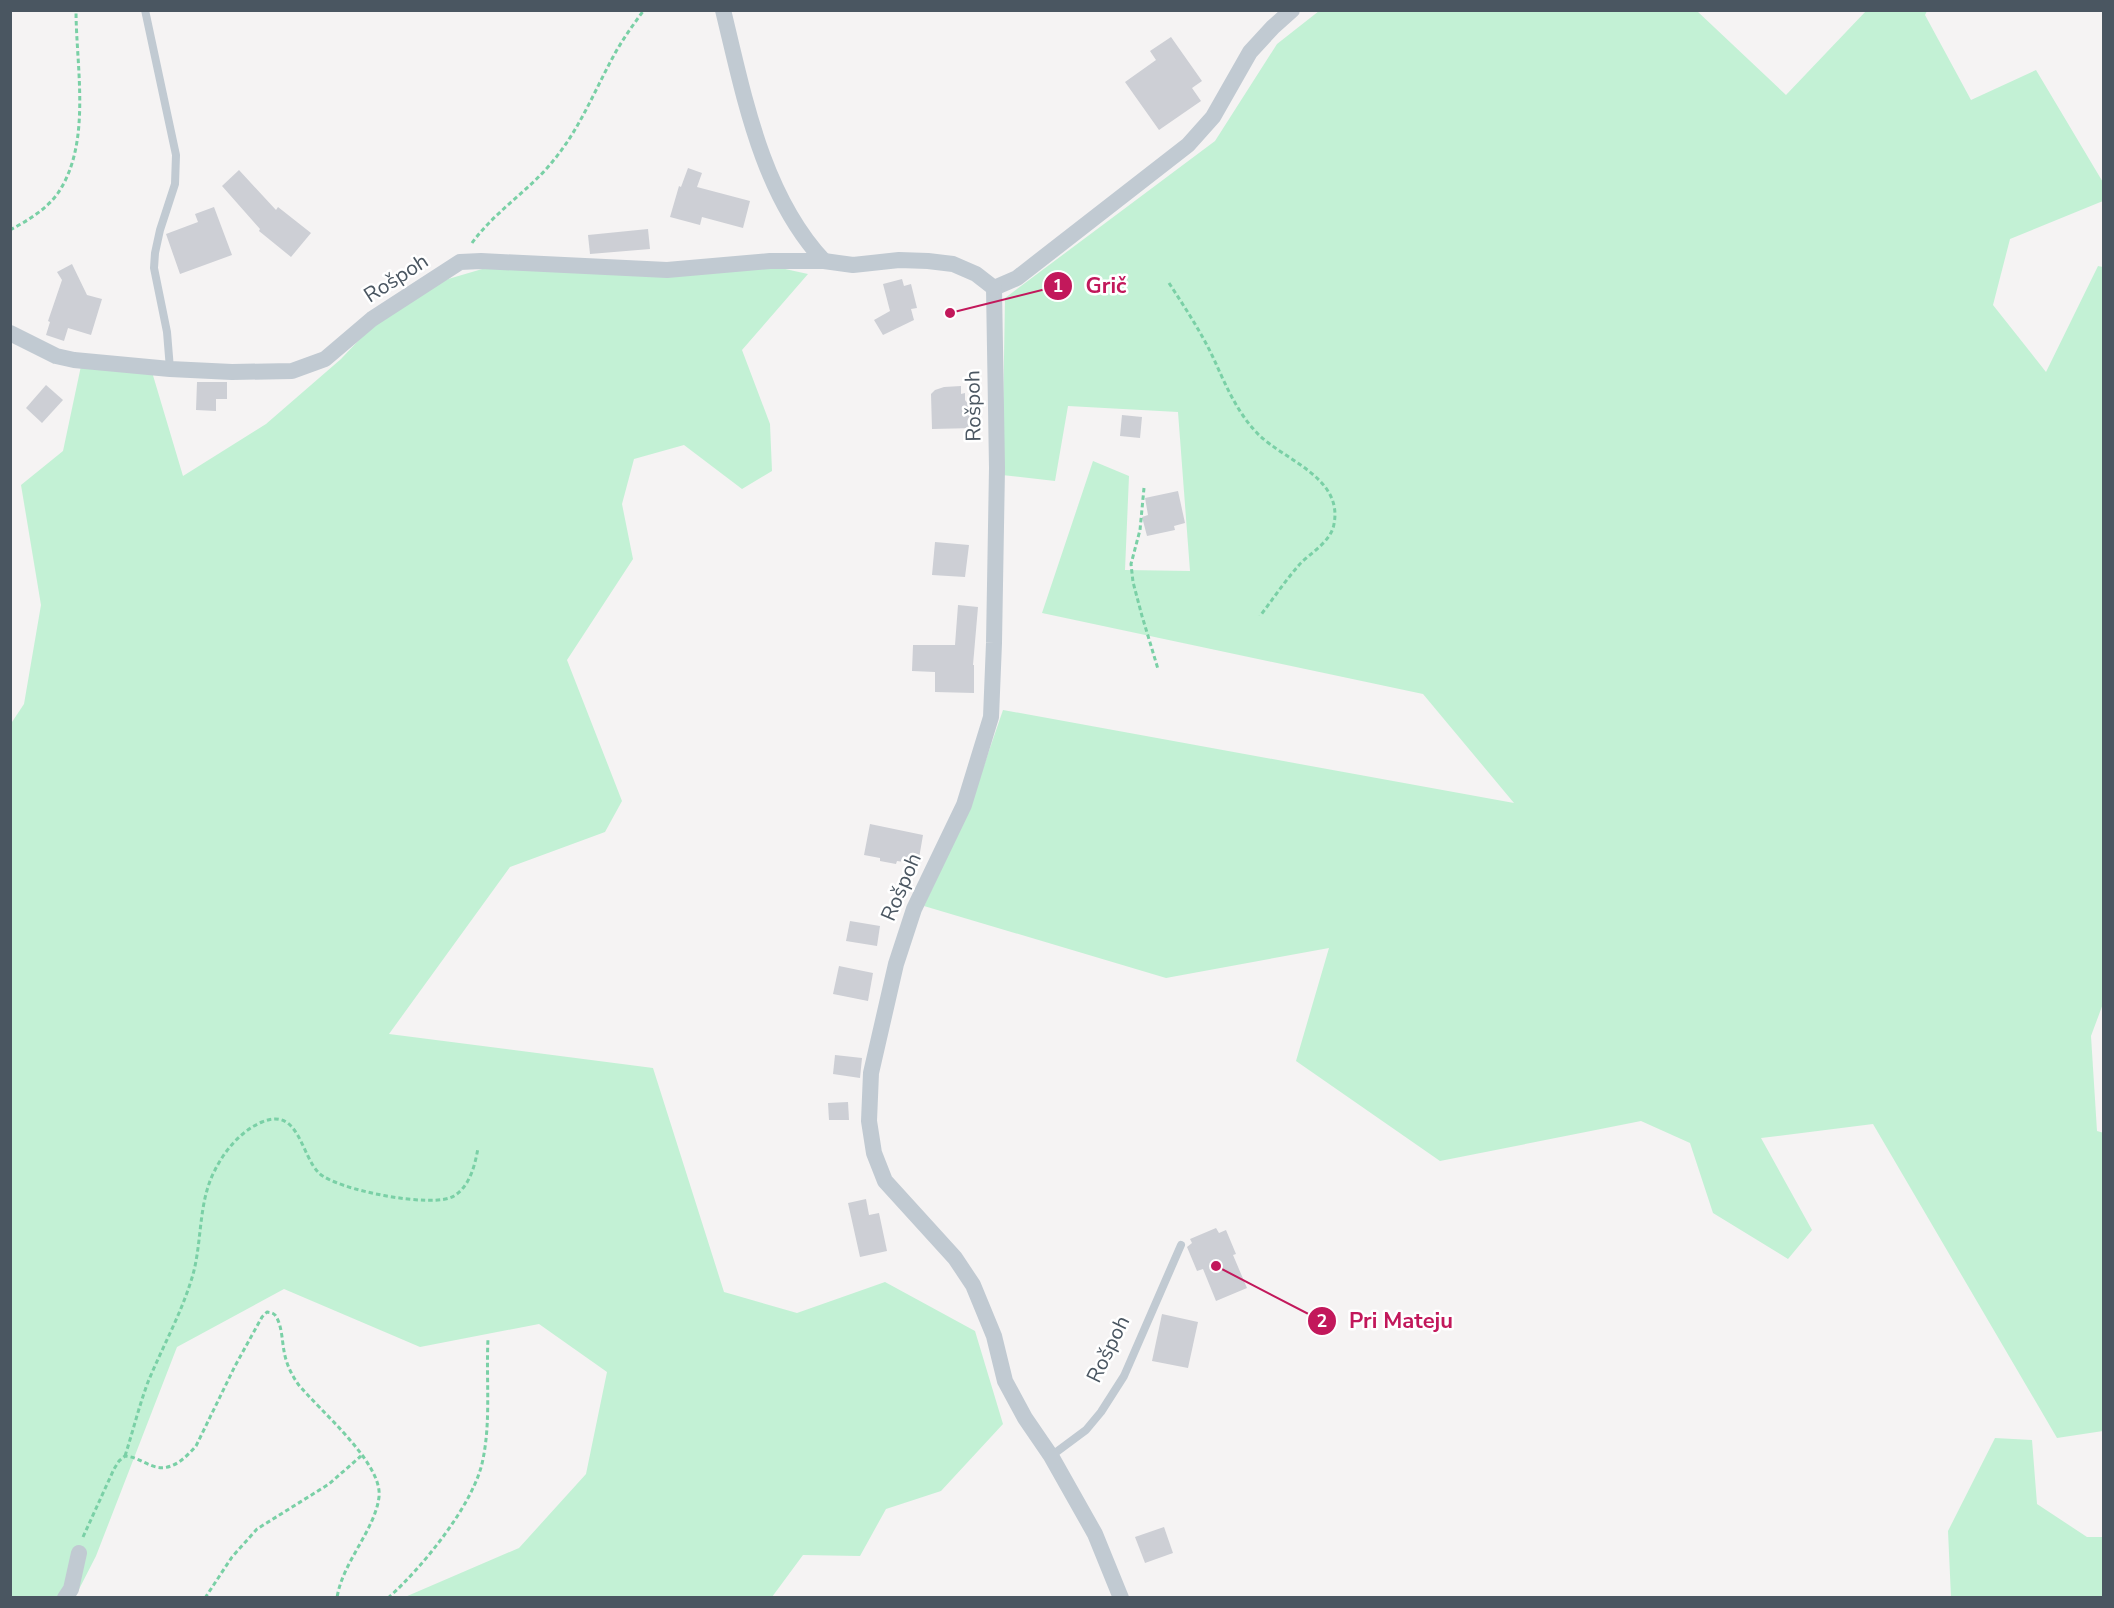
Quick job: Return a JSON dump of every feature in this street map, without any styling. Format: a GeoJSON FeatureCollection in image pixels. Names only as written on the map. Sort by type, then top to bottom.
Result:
{"type":"FeatureCollection","features":[{"type":"Feature","properties":{"kind":"street"},"geometry":{"type":"LineString","coordinates":[[723,10],[754,130],[770,170],[799,232],[824,261]]}},
{"type":"Feature","properties":{"kind":"street"},"geometry":{"type":"LineString","coordinates":[[994,288],[1017,279],[1188,145],[1213,117],[1250,52],[1292,10]]}},
{"type":"Feature","properties":{"kind":"street","name":"Rošpoh"},"geometry":{"type":"LineString","coordinates":[[10,333],[56,356],[74,360],[170,369],[232,372],[292,371],[325,359],[372,319],[460,262],[481,261],[667,270],[770,261],[824,261],[853,265],[899,260],[953,264],[976,274],[994,288],[997,468],[991,717],[964,806],[914,909],[896,964],[871,1073],[869,1121],[874,1153],[885,1181],[955,1258],[973,1285],[994,1336],[1005,1381],[1095,1534],[1121,1598]]}},
{"type":"Feature","properties":{"kind":"street"},"geometry":{"type":"LineString","coordinates":[[65,1598],[71,1589],[79,1553]]}},
{"type":"Feature","properties":{"kind":"lane"},"geometry":{"type":"LineString","coordinates":[[145,10],[176,155],[175,184],[160,230],[154,268],[170,347],[170,369]]}},
{"type":"Feature","properties":{"kind":"lane","name":"Rošpoh"},"geometry":{"type":"LineString","coordinates":[[1051,1456],[1086,1430],[1101,1412],[1124,1376],[1181,1245]]}},
{"type":"Feature","properties":{"kind":"path"},"geometry":{"type":"LineString","coordinates":[[10,230],[42,209],[56,195],[68,173],[74,154],[80,95],[76,10]]}},
{"type":"Feature","properties":{"kind":"path"},"geometry":{"type":"LineString","coordinates":[[460,262],[473,241],[553,161],[585,112],[624,38],[644,10]]}},
{"type":"Feature","properties":{"kind":"path"},"geometry":{"type":"LineString","coordinates":[[1169,283],[1202,335],[1235,405],[1259,435],[1322,482],[1334,509],[1334,525],[1329,537],[1299,565],[1260,616]]}},
{"type":"Feature","properties":{"kind":"path"},"geometry":{"type":"LineString","coordinates":[[1144,488],[1140,530],[1131,564],[1136,594],[1158,669]]}},
{"type":"Feature","properties":{"kind":"path"},"geometry":{"type":"LineString","coordinates":[[79,1553],[86,1531],[114,1469],[125,1456],[148,1383],[192,1280],[203,1207],[214,1172],[222,1156],[247,1131],[274,1119],[284,1121],[298,1134],[319,1174],[332,1182],[370,1193],[441,1201],[453,1197],[463,1188],[470,1176],[478,1148]]}},
{"type":"Feature","properties":{"kind":"path"},"geometry":{"type":"LineString","coordinates":[[125,1456],[133,1456],[157,1467],[177,1464],[187,1456],[200,1437],[262,1317],[267,1312],[274,1314],[278,1320],[285,1359],[296,1380],[361,1455],[374,1473],[378,1484],[379,1497],[375,1512],[349,1565],[337,1598]]}},
{"type":"Feature","properties":{"kind":"path"},"geometry":{"type":"LineString","coordinates":[[388,1598],[408,1579],[444,1534],[474,1489],[480,1475],[486,1430],[488,1339]]}},
{"type":"Feature","properties":{"kind":"path"},"geometry":{"type":"LineString","coordinates":[[205,1598],[232,1557],[257,1529],[329,1484],[361,1455]]}},
{"type":"Feature","properties":{"kind":"green space"},"geometry":{"type":"Polygon","coordinates":[[[1319,11],[1697,11],[1786,95],[1866,11],[1927,11],[1925,15],[1971,100],[2036,70],[2104,184],[2103,201],[2010,239],[1993,305],[2046,372],[2098,266],[2103,267],[2104,1001],[2091,1036],[2097,1131],[2104,1133],[2103,1431],[2057,1438],[1873,1124],[1761,1138],[1812,1230],[1788,1259],[1713,1213],[1690,1143],[1641,1121],[1440,1161],[1296,1061],[1329,948],[1166,978],[924,906],[969,809],[1003,710],[1514,803],[1423,694],[1042,613],[1093,461],[1129,476],[1125,570],[1190,571],[1178,412],[1068,406],[1055,481],[1002,475],[1005,298],[1215,141],[1277,44],[1319,11]]]}},
{"type":"Feature","properties":{"kind":"green space"},"geometry":{"type":"Polygon","coordinates":[[[489,267],[776,267],[808,274],[742,350],[770,424],[772,471],[742,489],[684,445],[634,459],[622,504],[633,559],[567,660],[622,801],[605,832],[510,867],[389,1034],[653,1068],[724,1292],[797,1313],[885,1282],[975,1331],[1003,1424],[941,1491],[886,1509],[860,1556],[803,1555],[772,1597],[405,1597],[519,1548],[586,1474],[607,1372],[539,1324],[420,1347],[284,1289],[177,1347],[96,1556],[75,1597],[11,1598],[10,725],[24,704],[41,605],[21,485],[63,451],[81,366],[152,372],[183,476],[266,424],[341,359],[376,322],[438,282],[489,267]]]}},
{"type":"Feature","properties":{"kind":"green space"},"geometry":{"type":"Polygon","coordinates":[[[1995,1438],[2032,1440],[2037,1504],[2087,1537],[2103,1537],[2103,1597],[1951,1597],[1948,1531],[1995,1438]]]}},
{"type":"Feature","properties":{"kind":"building"},"geometry":{"type":"Polygon","coordinates":[[[1171,37],[1202,81],[1192,88],[1201,101],[1159,130],[1125,82],[1156,60],[1150,51],[1171,37]]]}},
{"type":"Feature","properties":{"kind":"building"},"geometry":{"type":"Polygon","coordinates":[[[688,168],[702,173],[697,187],[750,201],[743,228],[702,217],[700,225],[670,217],[679,186],[681,187],[688,168]]]}},
{"type":"Feature","properties":{"kind":"building"},"geometry":{"type":"Polygon","coordinates":[[[239,170],[276,210],[278,207],[311,233],[291,257],[259,231],[260,229],[222,186],[239,170]]]}},
{"type":"Feature","properties":{"kind":"building"},"geometry":{"type":"Polygon","coordinates":[[[214,207],[232,255],[180,274],[166,234],[198,222],[195,214],[214,207]]]}},
{"type":"Feature","properties":{"kind":"building"},"geometry":{"type":"Polygon","coordinates":[[[648,229],[650,249],[590,254],[588,235],[648,229]]]}},
{"type":"Feature","properties":{"kind":"building"},"geometry":{"type":"Polygon","coordinates":[[[72,264],[87,295],[102,299],[91,335],[68,328],[64,341],[46,335],[50,322],[48,321],[62,280],[57,272],[72,264]]]}},
{"type":"Feature","properties":{"kind":"building"},"geometry":{"type":"Polygon","coordinates":[[[902,279],[904,286],[911,284],[917,308],[911,309],[914,320],[883,335],[874,320],[890,311],[883,284],[902,279]]]}},
{"type":"Feature","properties":{"kind":"building"},"geometry":{"type":"Polygon","coordinates":[[[197,382],[227,382],[227,399],[216,399],[216,411],[196,410],[197,382]]]}},
{"type":"Feature","properties":{"kind":"building"},"geometry":{"type":"Polygon","coordinates":[[[46,385],[63,400],[42,423],[26,408],[46,385]]]}},
{"type":"Feature","properties":{"kind":"building"},"geometry":{"type":"Polygon","coordinates":[[[961,386],[961,394],[965,393],[965,400],[974,412],[975,428],[932,429],[931,394],[944,387],[961,386]]]}},
{"type":"Feature","properties":{"kind":"building"},"geometry":{"type":"Polygon","coordinates":[[[1122,415],[1142,417],[1140,438],[1120,436],[1122,415]]]}},
{"type":"Feature","properties":{"kind":"building"},"geometry":{"type":"Polygon","coordinates":[[[1178,491],[1185,523],[1174,526],[1175,530],[1147,536],[1142,517],[1148,515],[1145,498],[1178,491]]]}},
{"type":"Feature","properties":{"kind":"building"},"geometry":{"type":"Polygon","coordinates":[[[935,542],[969,545],[965,577],[932,575],[935,542]]]}},
{"type":"Feature","properties":{"kind":"building"},"geometry":{"type":"Polygon","coordinates":[[[958,605],[978,607],[973,665],[974,693],[935,692],[935,672],[912,671],[913,645],[955,645],[958,605]]]}},
{"type":"Feature","properties":{"kind":"building"},"geometry":{"type":"Polygon","coordinates":[[[870,824],[923,835],[918,864],[897,861],[896,864],[864,855],[870,824]]]}},
{"type":"Feature","properties":{"kind":"building"},"geometry":{"type":"Polygon","coordinates":[[[850,921],[880,926],[877,946],[846,941],[850,921]]]}},
{"type":"Feature","properties":{"kind":"building"},"geometry":{"type":"Polygon","coordinates":[[[839,966],[873,973],[868,1001],[833,994],[839,966]]]}},
{"type":"Feature","properties":{"kind":"building"},"geometry":{"type":"Polygon","coordinates":[[[835,1055],[862,1058],[860,1078],[833,1074],[835,1055]]]}},
{"type":"Feature","properties":{"kind":"building"},"geometry":{"type":"Polygon","coordinates":[[[848,1102],[849,1120],[829,1120],[828,1103],[848,1102]]]}},
{"type":"Feature","properties":{"kind":"building"},"geometry":{"type":"Polygon","coordinates":[[[866,1199],[869,1215],[879,1213],[887,1251],[860,1257],[848,1203],[866,1199]]]}},
{"type":"Feature","properties":{"kind":"building"},"geometry":{"type":"Polygon","coordinates":[[[1216,1228],[1219,1233],[1226,1230],[1236,1254],[1233,1255],[1247,1288],[1216,1301],[1203,1269],[1197,1271],[1187,1247],[1192,1243],[1190,1239],[1216,1228]]]}},
{"type":"Feature","properties":{"kind":"building"},"geometry":{"type":"Polygon","coordinates":[[[1162,1314],[1198,1322],[1188,1368],[1152,1361],[1162,1314]]]}},
{"type":"Feature","properties":{"kind":"building"},"geometry":{"type":"Polygon","coordinates":[[[1164,1527],[1173,1553],[1145,1563],[1135,1537],[1164,1527]]]}},
{"type":"Feature","properties":{"kind":"place","name":"Grič"},"geometry":{"type":"Point","coordinates":[950,313]}},
{"type":"Feature","properties":{"kind":"place","name":"Pri Mateju"},"geometry":{"type":"Point","coordinates":[1216,1266]}}]}
